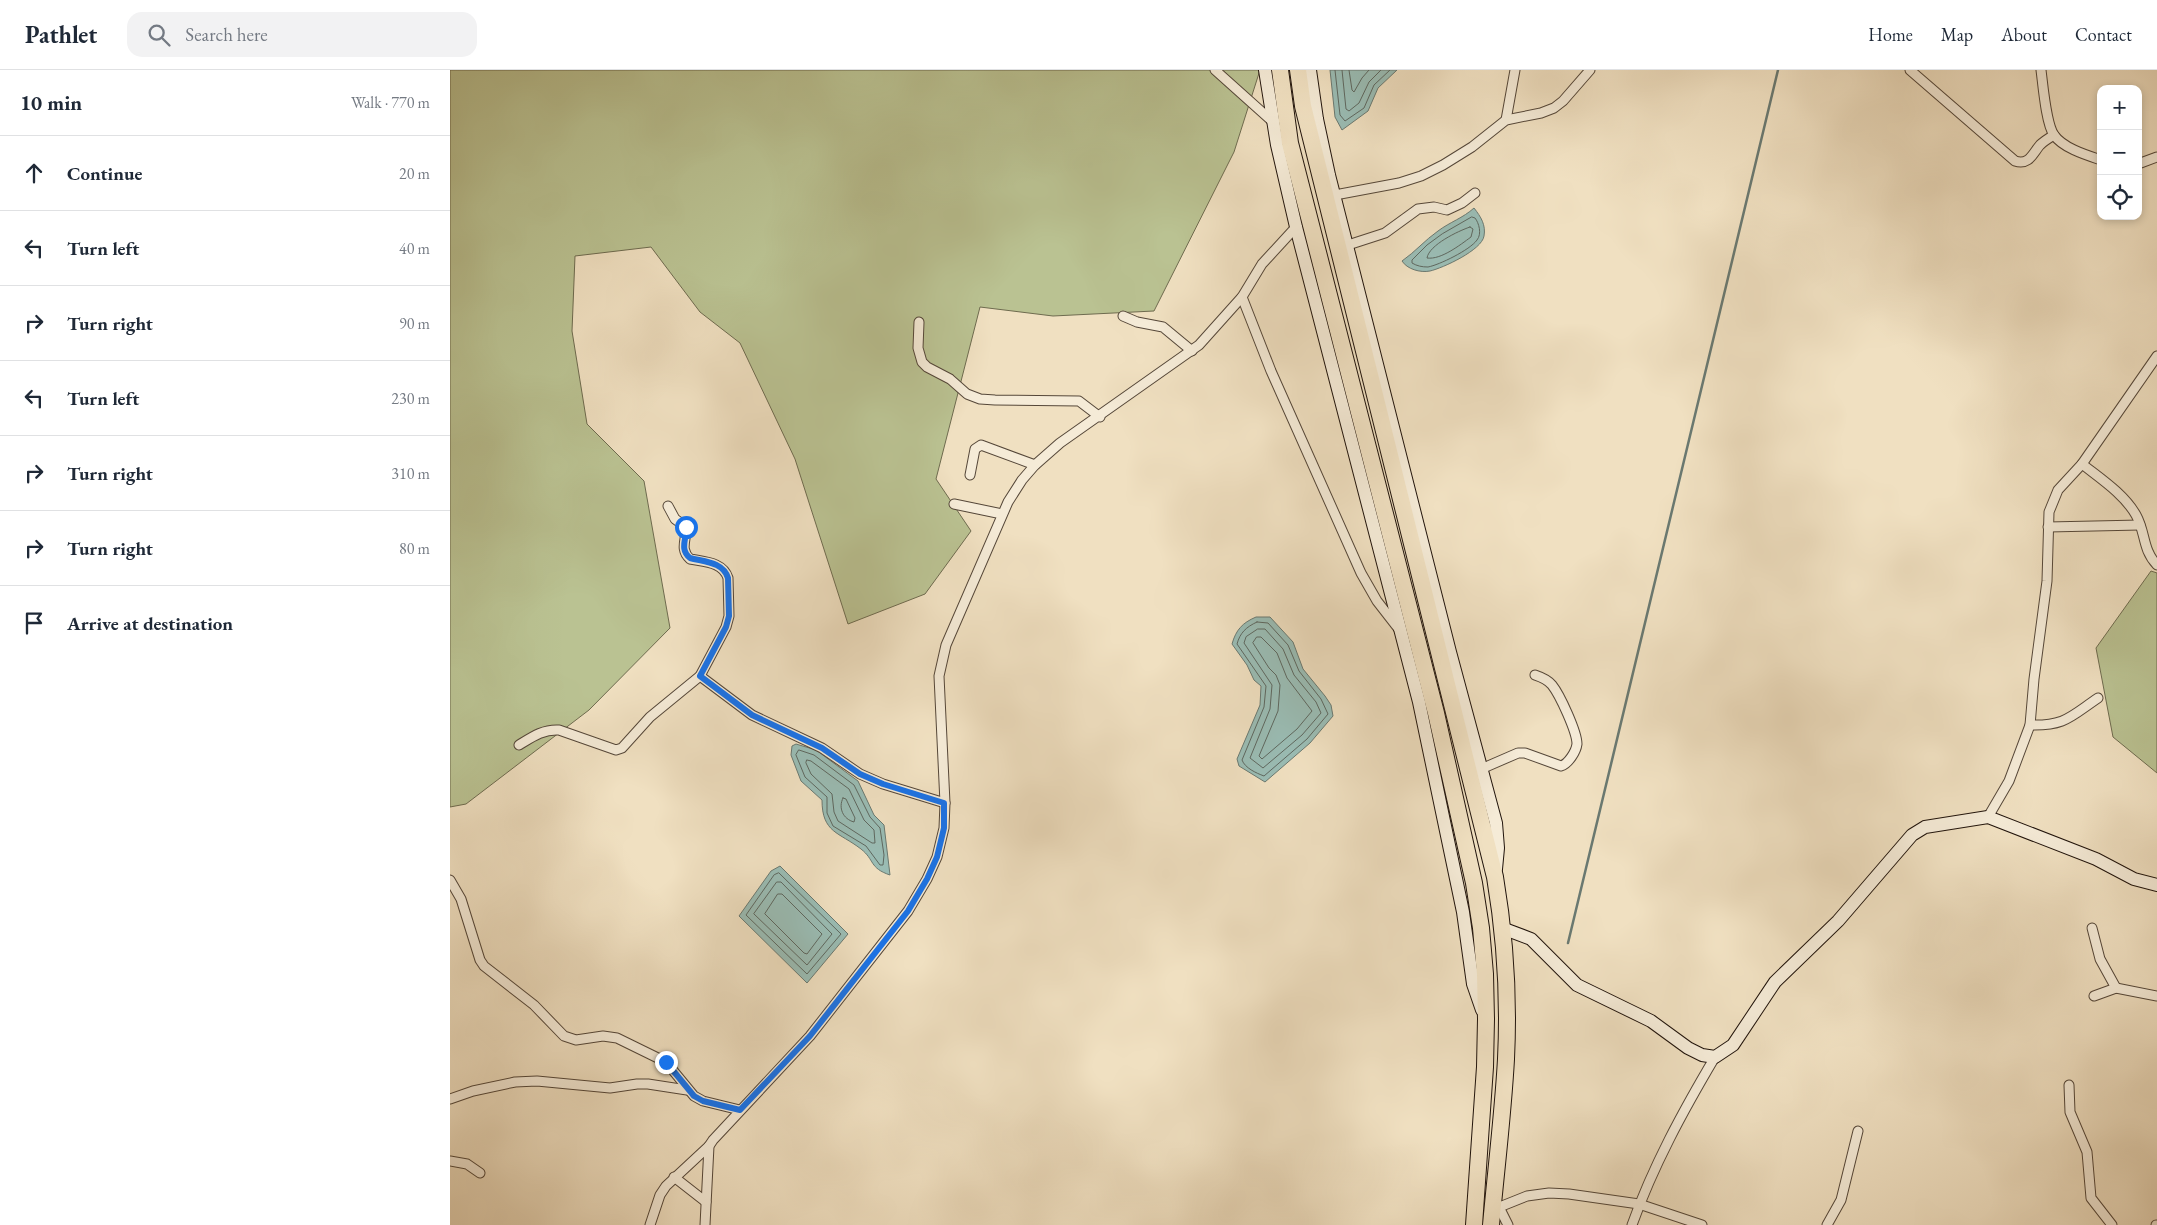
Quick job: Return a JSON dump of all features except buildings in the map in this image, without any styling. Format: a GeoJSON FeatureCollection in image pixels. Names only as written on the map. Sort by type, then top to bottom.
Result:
{"type":"FeatureCollection","features":[{"type":"Feature","properties":{"kind":"highway"},"geometry":{"type":"LineString","coordinates":[[1280,70],[1290,143],[1436,713],[1474,883],[1482,928],[1486,974],[1485,1067],[1474,1225]]}},
{"type":"Feature","properties":{"kind":"highway"},"geometry":{"type":"LineString","coordinates":[[1298,70],[1304,106],[1336,242],[1495,877],[1502,928],[1506,988],[1506,1058],[1494,1214]]}},
{"type":"Feature","properties":{"kind":"street"},"geometry":{"type":"LineString","coordinates":[[1215,70],[1273,122]]}},
{"type":"Feature","properties":{"kind":"street"},"geometry":{"type":"LineString","coordinates":[[1265,70],[1273,122],[1296,227],[1419,702],[1456,876],[1473,984],[1486,1019]]}},
{"type":"Feature","properties":{"kind":"street"},"geometry":{"type":"LineString","coordinates":[[1310,70],[1317,119],[1335,195],[1498,836],[1495,877]]}},
{"type":"Feature","properties":{"kind":"street"},"geometry":{"type":"LineString","coordinates":[[1506,120],[1515,70]]}},
{"type":"Feature","properties":{"kind":"street"},"geometry":{"type":"LineString","coordinates":[[1335,195],[1398,183],[1421,176],[1472,147],[1506,120],[1554,108],[1590,70]]}},
{"type":"Feature","properties":{"kind":"street"},"geometry":{"type":"LineString","coordinates":[[1910,70],[2015,161],[2021,163],[2026,161],[2044,142],[2054,136]]}},
{"type":"Feature","properties":{"kind":"street"},"geometry":{"type":"LineString","coordinates":[[2041,70],[2050,124],[2054,136],[2071,148],[2097,158]]}},
{"type":"Feature","properties":{"kind":"street"},"geometry":{"type":"LineString","coordinates":[[2142,163],[2157,157]]}},
{"type":"Feature","properties":{"kind":"street"},"geometry":{"type":"LineString","coordinates":[[1348,245],[1385,234],[1418,209],[1434,207],[1447,210],[1462,203],[1475,193]]}},
{"type":"Feature","properties":{"kind":"street"},"geometry":{"type":"LineString","coordinates":[[650,1225],[660,1195],[674,1177],[709,1146],[740,1110],[810,1036],[908,911],[927,879],[937,857],[944,828],[939,676],[941,662],[946,645],[1002,514],[1022,480],[1035,465],[1060,444],[1100,417],[1135,388],[1199,345],[1242,296],[1262,264],[1296,227]]}},
{"type":"Feature","properties":{"kind":"street"},"geometry":{"type":"LineString","coordinates":[[1242,296],[1271,370],[1361,573],[1377,601],[1400,631]]}},
{"type":"Feature","properties":{"kind":"street"},"geometry":{"type":"LineString","coordinates":[[1123,316],[1137,322],[1163,327],[1192,351]]}},
{"type":"Feature","properties":{"kind":"street"},"geometry":{"type":"LineString","coordinates":[[919,322],[918,348],[922,362],[927,368],[950,379],[967,394],[980,399],[995,400],[1079,401],[1100,417]]}},
{"type":"Feature","properties":{"kind":"street"},"geometry":{"type":"LineString","coordinates":[[1988,817],[2009,781],[2030,725],[2047,581],[2049,512],[2058,490],[2082,464],[2157,356]]}},
{"type":"Feature","properties":{"kind":"street"},"geometry":{"type":"LineString","coordinates":[[970,475],[975,449],[981,445],[1035,465]]}},
{"type":"Feature","properties":{"kind":"street"},"geometry":{"type":"LineString","coordinates":[[2082,464],[2117,492],[2136,515],[2148,554],[2157,565]]}},
{"type":"Feature","properties":{"kind":"street"},"geometry":{"type":"LineString","coordinates":[[954,504],[1002,514]]}},
{"type":"Feature","properties":{"kind":"street"},"geometry":{"type":"LineString","coordinates":[[519,745],[542,731],[550,729],[559,730],[616,750],[622,748],[650,717],[700,676],[726,627],[729,616],[728,578],[726,572],[720,566],[690,558],[686,555],[684,546],[686,527],[674,519],[668,506]]}},
{"type":"Feature","properties":{"kind":"street"},"geometry":{"type":"LineString","coordinates":[[2048,527],[2140,525]]}},
{"type":"Feature","properties":{"kind":"street"},"geometry":{"type":"LineString","coordinates":[[1481,769],[1518,754],[1525,754],[1561,766],[1567,762],[1576,748],[1576,739],[1557,693],[1548,681],[1535,675]]}},
{"type":"Feature","properties":{"kind":"street"},"geometry":{"type":"LineString","coordinates":[[700,676],[752,715],[822,748],[860,774],[883,784],[944,803]]}},
{"type":"Feature","properties":{"kind":"street"},"geometry":{"type":"LineString","coordinates":[[2030,725],[2061,723],[2098,698]]}},
{"type":"Feature","properties":{"kind":"street"},"geometry":{"type":"LineString","coordinates":[[1632,1225],[1639,1204],[1672,1132],[1715,1057],[1733,1045],[1775,982],[1838,921],[1912,835],[1925,827],[1988,817],[2096,859],[2134,879],[2157,886]]}},
{"type":"Feature","properties":{"kind":"street"},"geometry":{"type":"LineString","coordinates":[[450,880],[461,899],[480,960],[488,971],[534,1005],[564,1036],[576,1040],[603,1036],[617,1038],[666,1062],[687,1090],[703,1101],[740,1110]]}},
{"type":"Feature","properties":{"kind":"street"},"geometry":{"type":"LineString","coordinates":[[1502,928],[1531,939],[1577,985],[1651,1020],[1688,1048],[1702,1055],[1715,1057]]}},
{"type":"Feature","properties":{"kind":"street"},"geometry":{"type":"LineString","coordinates":[[2092,928],[2100,959],[2116,988]]}},
{"type":"Feature","properties":{"kind":"street"},"geometry":{"type":"LineString","coordinates":[[2094,996],[2116,988],[2149,996],[2157,996]]}},
{"type":"Feature","properties":{"kind":"street"},"geometry":{"type":"LineString","coordinates":[[450,1099],[474,1091],[515,1082],[530,1081],[610,1088],[648,1084],[687,1090]]}},
{"type":"Feature","properties":{"kind":"street"},"geometry":{"type":"LineString","coordinates":[[2069,1085],[2070,1112],[2087,1152],[2092,1198],[2112,1225]]}},
{"type":"Feature","properties":{"kind":"street"},"geometry":{"type":"LineString","coordinates":[[1827,1225],[1841,1200],[1858,1131]]}},
{"type":"Feature","properties":{"kind":"street"},"geometry":{"type":"LineString","coordinates":[[705,1225],[709,1146]]}},
{"type":"Feature","properties":{"kind":"street"},"geometry":{"type":"LineString","coordinates":[[450,1161],[466,1164],[480,1173]]}},
{"type":"Feature","properties":{"kind":"street"},"geometry":{"type":"LineString","coordinates":[[674,1177],[706,1202]]}},
{"type":"Feature","properties":{"kind":"street"},"geometry":{"type":"LineString","coordinates":[[1508,1225],[1494,1214],[1527,1196],[1549,1193],[1639,1204],[1702,1225]]}},
{"type":"Feature","properties":{"kind":"green space"},"geometry":{"type":"Polygon","coordinates":[[[450,70],[1260,70],[1234,152],[1154,311],[1053,316],[980,307],[936,479],[971,531],[925,594],[848,624],[795,459],[740,343],[700,312],[651,247],[575,256],[572,331],[587,424],[644,481],[670,628],[589,710],[466,804],[450,807],[450,70]]]}},
{"type":"Feature","properties":{"kind":"green space"},"geometry":{"type":"Polygon","coordinates":[[[2151,571],[2157,573],[2157,773],[2113,737],[2096,648],[2151,571]]]}},
{"type":"Feature","properties":{"kind":"water"},"geometry":{"type":"Polygon","coordinates":[[[1330,70],[1397,70],[1378,88],[1368,111],[1342,130],[1335,117],[1330,70]]]}},
{"type":"Feature","properties":{"kind":"water"},"geometry":{"type":"Polygon","coordinates":[[[1474,208],[1484,228],[1484,236],[1477,247],[1452,262],[1430,271],[1414,270],[1402,261],[1438,231],[1474,208]]]}},
{"type":"Feature","properties":{"kind":"water"},"geometry":{"type":"Polygon","coordinates":[[[1256,617],[1270,617],[1293,642],[1303,669],[1331,705],[1333,716],[1310,743],[1265,782],[1239,766],[1237,759],[1260,705],[1261,686],[1254,680],[1247,665],[1232,644],[1240,627],[1256,617]]]}},
{"type":"Feature","properties":{"kind":"water"},"geometry":{"type":"Polygon","coordinates":[[[796,744],[816,750],[858,781],[874,815],[884,825],[890,875],[875,867],[861,849],[829,826],[825,819],[822,800],[801,781],[791,755],[792,746],[796,744]]]}},
{"type":"Feature","properties":{"kind":"water"},"geometry":{"type":"Polygon","coordinates":[[[780,866],[848,934],[807,983],[739,916],[771,871],[780,866]]]}},
{"type":"Feature","properties":{"kind":"waterway"},"geometry":{"type":"LineString","coordinates":[[1568,943],[1778,70]]}},
{"type":"Feature","properties":{"kind":"route"},"geometry":{"type":"LineString","coordinates":[[666,1062],[687,1090],[694,1096],[703,1101],[740,1110],[810,1036],[908,911],[927,879],[937,857],[944,828],[944,803],[883,784],[860,774],[822,748],[769,725],[752,715],[700,676],[726,627],[729,616],[729,588],[728,578],[723,568],[690,558],[686,555],[684,546],[686,527]]}}]}
